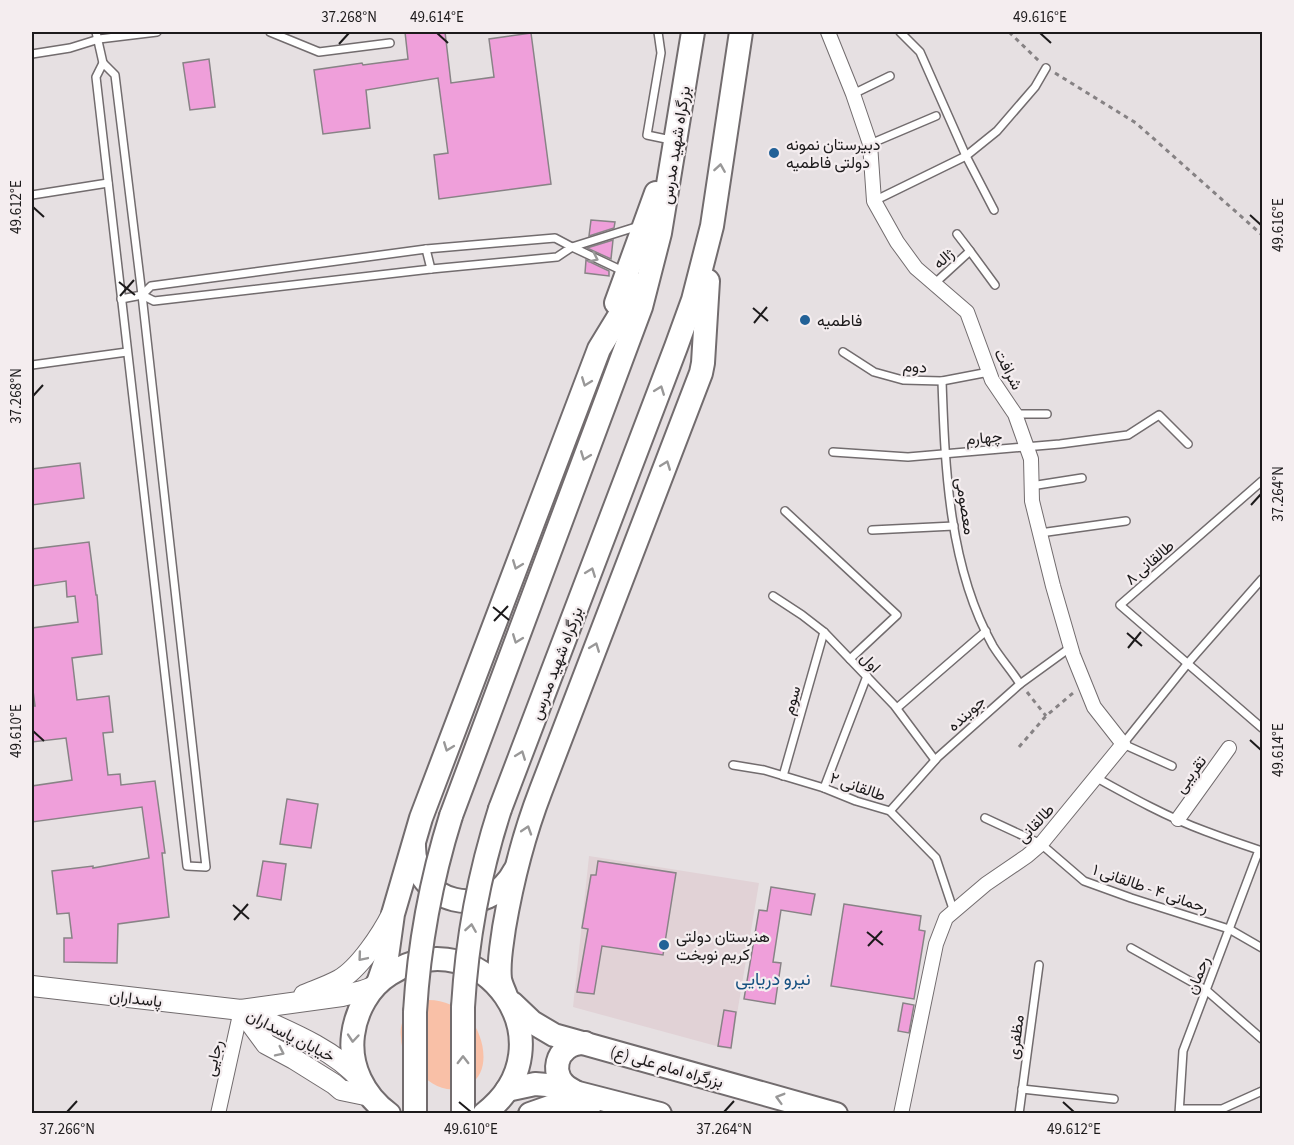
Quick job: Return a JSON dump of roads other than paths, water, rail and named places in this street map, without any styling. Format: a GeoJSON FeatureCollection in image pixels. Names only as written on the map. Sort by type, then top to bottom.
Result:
{"type":"FeatureCollection","features":[{"type":"Feature","properties":{"kind":"highway","name":"بزرگراه شهید مدرس"},"geometry":{"type":"LineString","coordinates":[[415,1113],[415,1012],[418,967],[428,905],[441,849],[451,816],[643,300],[660,233],[693,32]]}},
{"type":"Feature","properties":{"kind":"highway","name":"بزرگراه شهید مدرس"},"geometry":{"type":"LineString","coordinates":[[463,1113],[465,975],[484,862],[500,809],[693,300],[712,226],[741,32]]}},
{"type":"Feature","properties":{"kind":"highway"},"geometry":{"type":"LineString","coordinates":[[599,349],[675,141]]}},
{"type":"Feature","properties":{"kind":"highway","name":"بزرگراه شهید مدرس"},"geometry":{"type":"LineString","coordinates":[[502,1099],[517,1069],[521,1045],[518,1021],[500,981],[499,969],[507,912],[517,867],[536,801],[701,373],[712,226]]}},
{"type":"Feature","properties":{"kind":"highway","name":"بزرگراه شهید مدرس"},"geometry":{"type":"LineString","coordinates":[[377,984],[387,960],[395,909],[423,810],[599,349],[654,258]]}},
{"type":"Feature","properties":{"kind":"highway"},"geometry":{"type":"LineString","coordinates":[[414,841],[414,858],[423,878],[435,891],[454,900],[480,900],[493,895],[506,884],[517,867]]}},
{"type":"Feature","properties":{"kind":"highway","name":"بزرگراه امام علی (ع)"},"geometry":{"type":"LineString","coordinates":[[377,984],[398,969],[413,963],[446,960],[465,964],[496,983],[528,1018],[554,1035],[836,1113]]}},
{"type":"Feature","properties":{"kind":"highway"},"geometry":{"type":"LineString","coordinates":[[375,1100],[353,1056],[353,1032],[360,1009],[377,984]]}},
{"type":"Feature","properties":{"kind":"highway"},"geometry":{"type":"LineString","coordinates":[[574,1091],[567,1088],[559,1077],[558,1060],[568,1047],[585,1043]]}},
{"type":"Feature","properties":{"kind":"highway"},"geometry":{"type":"LineString","coordinates":[[484,1113],[502,1099],[542,1084],[660,1113]]}},
{"type":"Feature","properties":{"kind":"highway"},"geometry":{"type":"LineString","coordinates":[[530,1113],[550,1107],[611,1101]]}},
{"type":"Feature","properties":{"kind":"main road"},"geometry":{"type":"LineString","coordinates":[[281,1005],[337,981],[347,974],[377,938],[395,909]]}},
{"type":"Feature","properties":{"kind":"main road","name":"خیابان پاسداران"},"geometry":{"type":"LineString","coordinates":[[241,1010],[350,995],[377,984]]}},
{"type":"Feature","properties":{"kind":"main road","name":"پاسداران"},"geometry":{"type":"LineString","coordinates":[[32,986],[241,1010]]}},
{"type":"Feature","properties":{"kind":"main road","name":"خیابان پاسداران"},"geometry":{"type":"LineString","coordinates":[[241,1010],[306,1041],[341,1061],[375,1100]]}},
{"type":"Feature","properties":{"kind":"street","name":"شرافت"},"geometry":{"type":"LineString","coordinates":[[828,32],[870,144],[874,201],[897,242],[916,268],[967,312],[992,380],[1015,414],[1031,459],[1032,501],[1071,647],[1094,706],[1123,744]]}},
{"type":"Feature","properties":{"kind":"street","name":"طالقانی"},"geometry":{"type":"LineString","coordinates":[[901,1113],[936,944],[946,918],[986,884],[1041,844],[1123,744]]}},
{"type":"Feature","properties":{"kind":"street","name":"تقریبی"},"geometry":{"type":"LineString","coordinates":[[1178,819],[1229,748]]}},
{"type":"Feature","properties":{"kind":"street","name":"رجایی"},"geometry":{"type":"LineString","coordinates":[[218,1113],[241,1010]]}},
{"type":"Feature","properties":{"kind":"lane"},"geometry":{"type":"LineString","coordinates":[[32,54],[70,48],[98,35],[157,32]]}},
{"type":"Feature","properties":{"kind":"lane"},"geometry":{"type":"LineString","coordinates":[[270,32],[318,52],[390,43]]}},
{"type":"Feature","properties":{"kind":"lane"},"geometry":{"type":"LineString","coordinates":[[658,32],[661,53],[647,135],[675,141]]}},
{"type":"Feature","properties":{"kind":"lane"},"geometry":{"type":"LineString","coordinates":[[900,32],[920,52],[966,156],[994,210]]}},
{"type":"Feature","properties":{"kind":"lane"},"geometry":{"type":"LineString","coordinates":[[98,35],[103,63],[115,75],[206,867],[187,866],[96,77],[103,63]]}},
{"type":"Feature","properties":{"kind":"lane"},"geometry":{"type":"LineString","coordinates":[[874,201],[966,156],[996,132],[1035,87],[1046,68]]}},
{"type":"Feature","properties":{"kind":"lane"},"geometry":{"type":"LineString","coordinates":[[853,94],[890,76]]}},
{"type":"Feature","properties":{"kind":"lane"},"geometry":{"type":"LineString","coordinates":[[870,144],[936,116]]}},
{"type":"Feature","properties":{"kind":"lane"},"geometry":{"type":"LineString","coordinates":[[32,195],[108,183]]}},
{"type":"Feature","properties":{"kind":"lane"},"geometry":{"type":"LineString","coordinates":[[121,298],[142,295],[154,301],[556,257],[572,247],[645,225]]}},
{"type":"Feature","properties":{"kind":"lane","name":"ژاله"},"geometry":{"type":"LineString","coordinates":[[957,234],[995,285]]}},
{"type":"Feature","properties":{"kind":"lane"},"geometry":{"type":"LineString","coordinates":[[142,295],[151,286],[426,249],[555,238],[627,273]]}},
{"type":"Feature","properties":{"kind":"lane"},"geometry":{"type":"LineString","coordinates":[[426,249],[431,269]]}},
{"type":"Feature","properties":{"kind":"lane","name":"ژاله"},"geometry":{"type":"LineString","coordinates":[[934,284],[970,251]]}},
{"type":"Feature","properties":{"kind":"lane"},"geometry":{"type":"LineString","coordinates":[[32,365],[128,352]]}},
{"type":"Feature","properties":{"kind":"lane","name":"دوم"},"geometry":{"type":"LineString","coordinates":[[843,352],[874,372],[903,380],[942,381],[989,372]]}},
{"type":"Feature","properties":{"kind":"lane","name":"معصومی"},"geometry":{"type":"LineString","coordinates":[[942,381],[945,454],[954,526],[963,572],[978,615],[994,647],[1020,684]]}},
{"type":"Feature","properties":{"kind":"lane"},"geometry":{"type":"LineString","coordinates":[[1015,414],[1047,414]]}},
{"type":"Feature","properties":{"kind":"lane","name":"چهارم"},"geometry":{"type":"LineString","coordinates":[[833,452],[908,457],[1060,444],[1128,435],[1159,415],[1188,444]]}},
{"type":"Feature","properties":{"kind":"lane"},"geometry":{"type":"LineString","coordinates":[[1031,486],[1082,478]]}},
{"type":"Feature","properties":{"kind":"lane","name":"طالقانی ۸"},"geometry":{"type":"LineString","coordinates":[[1188,663],[1120,605],[1263,481]]}},
{"type":"Feature","properties":{"kind":"lane"},"geometry":{"type":"LineString","coordinates":[[785,511],[897,615],[850,659]]}},
{"type":"Feature","properties":{"kind":"lane"},"geometry":{"type":"LineString","coordinates":[[1040,533],[1126,521]]}},
{"type":"Feature","properties":{"kind":"lane"},"geometry":{"type":"LineString","coordinates":[[872,530],[954,526]]}},
{"type":"Feature","properties":{"kind":"lane","name":"طالقانی"},"geometry":{"type":"LineString","coordinates":[[1123,744],[1188,663],[1263,579]]}},
{"type":"Feature","properties":{"kind":"lane","name":"اول"},"geometry":{"type":"LineString","coordinates":[[773,596],[824,632],[897,708],[935,760]]}},
{"type":"Feature","properties":{"kind":"lane"},"geometry":{"type":"LineString","coordinates":[[897,708],[986,631]]}},
{"type":"Feature","properties":{"kind":"lane","name":"سوم"},"geometry":{"type":"LineString","coordinates":[[783,776],[824,632]]}},
{"type":"Feature","properties":{"kind":"lane","name":"جوینده"},"geometry":{"type":"LineString","coordinates":[[890,811],[935,760],[1020,684],[1071,647]]}},
{"type":"Feature","properties":{"kind":"lane"},"geometry":{"type":"LineString","coordinates":[[1188,663],[1262,726]]}},
{"type":"Feature","properties":{"kind":"lane"},"geometry":{"type":"LineString","coordinates":[[824,788],[867,676]]}},
{"type":"Feature","properties":{"kind":"lane"},"geometry":{"type":"LineString","coordinates":[[1123,744],[1172,766]]}},
{"type":"Feature","properties":{"kind":"lane","name":"طالقانی ۲"},"geometry":{"type":"LineString","coordinates":[[733,765],[764,770],[890,811],[936,858],[954,912]]}},
{"type":"Feature","properties":{"kind":"lane"},"geometry":{"type":"LineString","coordinates":[[1095,777],[1178,819]]}},
{"type":"Feature","properties":{"kind":"lane"},"geometry":{"type":"LineString","coordinates":[[985,818],[1041,844]]}},
{"type":"Feature","properties":{"kind":"lane","name":"رحمان"},"geometry":{"type":"LineString","coordinates":[[1178,819],[1204,831],[1259,850],[1183,1051],[1180,1111]]}},
{"type":"Feature","properties":{"kind":"lane","name":"رحمانی ۴ - طالقانی ۱"},"geometry":{"type":"LineString","coordinates":[[1041,844],[1084,881],[1229,929],[1263,948]]}},
{"type":"Feature","properties":{"kind":"lane"},"geometry":{"type":"LineString","coordinates":[[1131,948],[1206,990],[1263,1039]]}},
{"type":"Feature","properties":{"kind":"lane","name":"مظفری"},"geometry":{"type":"LineString","coordinates":[[1019,1113],[1039,965]]}},
{"type":"Feature","properties":{"kind":"lane"},"geometry":{"type":"LineString","coordinates":[[1022,1089],[1114,1099]]}},
{"type":"Feature","properties":{"kind":"lane"},"geometry":{"type":"LineString","coordinates":[[1180,1111],[1222,1109],[1263,1091]]}},
{"type":"Feature","properties":{"kind":"place","name":"دبیرستان نمونه دولتی فاطمیه"},"geometry":{"type":"Point","coordinates":[774,153]}},
{"type":"Feature","properties":{"kind":"place","name":"فاطمیه"},"geometry":{"type":"Point","coordinates":[805,320]}},
{"type":"Feature","properties":{"kind":"place","name":"هنرستان دولتی کریم نوبخت"},"geometry":{"type":"Point","coordinates":[664,945]}},
{"type":"Feature","properties":{"kind":"district","name":"نیرو دریایی"},"geometry":{"type":"Point","coordinates":[773,979]}}]}
